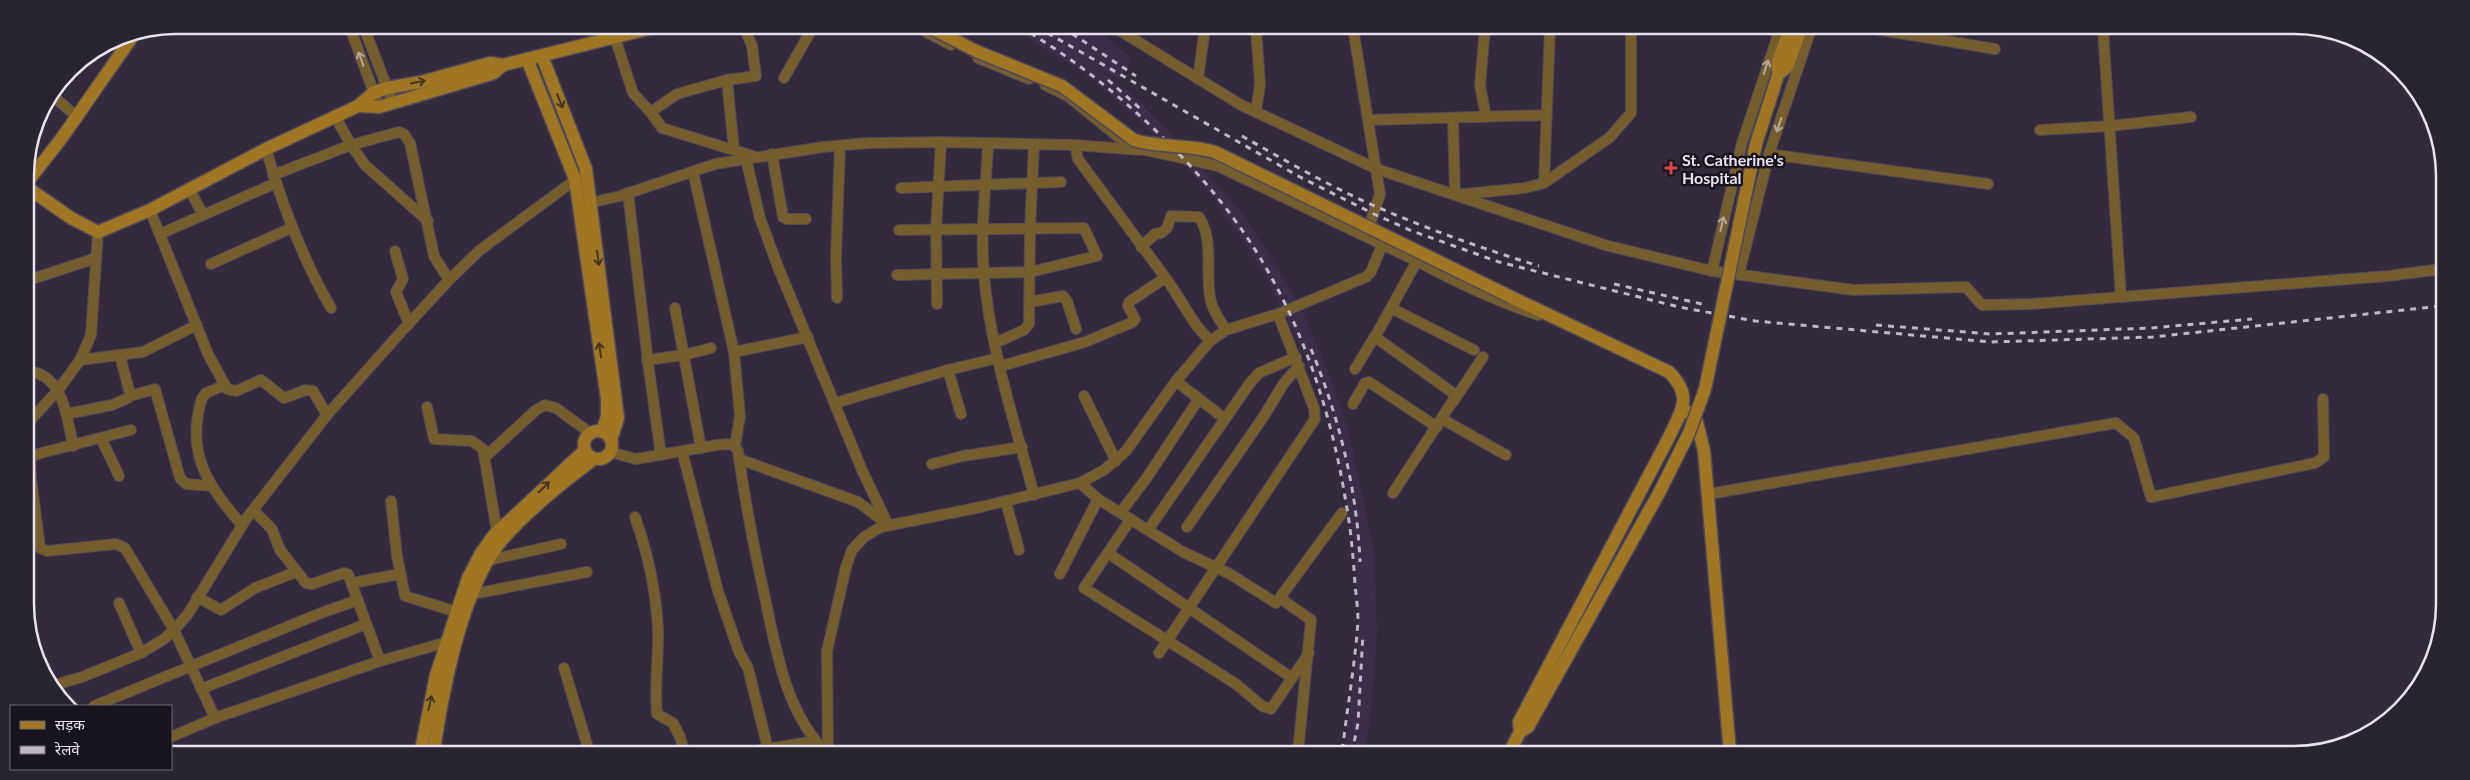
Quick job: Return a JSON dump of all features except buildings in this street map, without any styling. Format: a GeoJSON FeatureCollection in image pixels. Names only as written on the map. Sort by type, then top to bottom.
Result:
{"type":"FeatureCollection","features":[{"type":"Feature","properties":{"kind":"street"},"geometry":{"type":"LineString","coordinates":[[352,34],[379,106]]}},
{"type":"Feature","properties":{"kind":"street"},"geometry":{"type":"LineString","coordinates":[[366,34],[393,103]]}},
{"type":"Feature","properties":{"kind":"street"},"geometry":{"type":"LineString","coordinates":[[98,232],[150,210],[266,149],[336,118],[358,106],[373,94],[387,88],[421,82],[490,63],[504,65],[630,34]]}},
{"type":"Feature","properties":{"kind":"street"},"geometry":{"type":"LineString","coordinates":[[651,112],[677,94],[727,80],[753,78],[756,75],[752,46],[747,34]]}},
{"type":"Feature","properties":{"kind":"street"},"geometry":{"type":"LineString","coordinates":[[784,78],[809,34]]}},
{"type":"Feature","properties":{"kind":"street"},"geometry":{"type":"LineString","coordinates":[[930,34],[1002,69],[1042,83],[1068,96],[1118,137],[1145,150]]}},
{"type":"Feature","properties":{"kind":"street"},"geometry":{"type":"LineString","coordinates":[[943,34],[976,51],[1062,86],[1077,95],[1110,123],[1134,140],[1148,144],[1186,146],[1215,152],[1561,322],[1633,353],[1668,372],[1682,388],[1682,408],[1619,534],[1519,722],[1520,732]]}},
{"type":"Feature","properties":{"kind":"street"},"geometry":{"type":"LineString","coordinates":[[1125,34],[1256,112],[1377,169],[1605,245],[1712,271],[1854,290],[1966,287],[1982,305],[2030,304],[2120,297],[2436,270]]}},
{"type":"Feature","properties":{"kind":"street"},"geometry":{"type":"LineString","coordinates":[[1198,79],[1204,34]]}},
{"type":"Feature","properties":{"kind":"street"},"geometry":{"type":"LineString","coordinates":[[1256,34],[1260,84],[1256,112]]}},
{"type":"Feature","properties":{"kind":"street"},"geometry":{"type":"LineString","coordinates":[[1354,34],[1380,194],[1366,237]]}},
{"type":"Feature","properties":{"kind":"street"},"geometry":{"type":"LineString","coordinates":[[1484,34],[1480,85],[1486,117]]}},
{"type":"Feature","properties":{"kind":"street"},"geometry":{"type":"LineString","coordinates":[[1544,183],[1550,34]]}},
{"type":"Feature","properties":{"kind":"street"},"geometry":{"type":"LineString","coordinates":[[1454,195],[1526,188],[1544,183],[1609,138],[1631,113],[1632,34]]}},
{"type":"Feature","properties":{"kind":"street"},"geometry":{"type":"LineString","coordinates":[[1712,271],[1742,143],[1778,34]]}},
{"type":"Feature","properties":{"kind":"street"},"geometry":{"type":"LineString","coordinates":[[1513,746],[1520,732],[1528,727],[1659,493],[1689,433],[1705,389],[1756,144],[1778,75],[1778,62],[1788,34]]}},
{"type":"Feature","properties":{"kind":"street"},"geometry":{"type":"LineString","coordinates":[[1778,75],[1786,67],[1799,34]]}},
{"type":"Feature","properties":{"kind":"street"},"geometry":{"type":"LineString","coordinates":[[1739,274],[1769,154],[1809,34]]}},
{"type":"Feature","properties":{"kind":"street"},"geometry":{"type":"LineString","coordinates":[[1905,34],[1995,49]]}},
{"type":"Feature","properties":{"kind":"street"},"geometry":{"type":"LineString","coordinates":[[2103,34],[2120,297]]}},
{"type":"Feature","properties":{"kind":"street"},"geometry":{"type":"LineString","coordinates":[[615,38],[630,87],[636,98],[651,112],[664,130],[734,150],[751,158]]}},
{"type":"Feature","properties":{"kind":"street"},"geometry":{"type":"LineString","coordinates":[[34,174],[77,117],[128,43]]}},
{"type":"Feature","properties":{"kind":"street"},"geometry":{"type":"LineString","coordinates":[[542,56],[576,141],[585,204],[607,399],[602,459],[589,455]]}},
{"type":"Feature","properties":{"kind":"street"},"geometry":{"type":"LineString","coordinates":[[527,59],[580,176]]}},
{"type":"Feature","properties":{"kind":"street"},"geometry":{"type":"LineString","coordinates":[[358,106],[379,106],[393,103],[494,73],[504,65]]}},
{"type":"Feature","properties":{"kind":"street"},"geometry":{"type":"LineString","coordinates":[[727,80],[734,150]]}},
{"type":"Feature","properties":{"kind":"street"},"geometry":{"type":"LineString","coordinates":[[57,99],[77,117]]}},
{"type":"Feature","properties":{"kind":"street"},"geometry":{"type":"LineString","coordinates":[[1369,120],[1453,120],[1547,115]]}},
{"type":"Feature","properties":{"kind":"street"},"geometry":{"type":"LineString","coordinates":[[2040,130],[2110,126],[2191,117]]}},
{"type":"Feature","properties":{"kind":"street"},"geometry":{"type":"LineString","coordinates":[[336,118],[365,165],[428,220]]}},
{"type":"Feature","properties":{"kind":"street"},"geometry":{"type":"LineString","coordinates":[[1453,120],[1454,195]]}},
{"type":"Feature","properties":{"kind":"street"},"geometry":{"type":"LineString","coordinates":[[160,234],[204,215],[274,179],[351,145],[399,132],[407,137],[428,220],[436,262],[449,280]]}},
{"type":"Feature","properties":{"kind":"street"},"geometry":{"type":"LineString","coordinates":[[585,204],[628,193],[715,164],[772,154],[840,146],[941,142],[988,145],[1075,145],[1145,150],[1218,166],[1507,305],[1561,322]]}},
{"type":"Feature","properties":{"kind":"street"},"geometry":{"type":"LineString","coordinates":[[936,304],[936,229],[941,142]]}},
{"type":"Feature","properties":{"kind":"street"},"geometry":{"type":"LineString","coordinates":[[988,145],[983,272],[995,343],[1034,495]]}},
{"type":"Feature","properties":{"kind":"street"},"geometry":{"type":"LineString","coordinates":[[995,343],[1027,328],[1030,302],[1030,229],[1034,145]]}},
{"type":"Feature","properties":{"kind":"street"},"geometry":{"type":"LineString","coordinates":[[1075,145],[1078,159],[1165,278],[1196,325],[1210,340]]}},
{"type":"Feature","properties":{"kind":"street"},"geometry":{"type":"LineString","coordinates":[[837,298],[836,256],[840,146]]}},
{"type":"Feature","properties":{"kind":"street"},"geometry":{"type":"LineString","coordinates":[[266,149],[291,228],[317,284],[331,308]]}},
{"type":"Feature","properties":{"kind":"street"},"geometry":{"type":"LineString","coordinates":[[772,154],[783,217],[787,219],[806,219]]}},
{"type":"Feature","properties":{"kind":"street"},"geometry":{"type":"LineString","coordinates":[[1769,154],[1988,184]]}},
{"type":"Feature","properties":{"kind":"street"},"geometry":{"type":"LineString","coordinates":[[751,158],[760,218],[778,267],[862,470],[888,525]]}},
{"type":"Feature","properties":{"kind":"street"},"geometry":{"type":"LineString","coordinates":[[693,172],[734,352],[740,416],[735,446],[739,459],[750,532],[782,672],[805,725],[820,746]]}},
{"type":"Feature","properties":{"kind":"street"},"geometry":{"type":"LineString","coordinates":[[59,684],[82,677],[140,653],[164,639],[174,630],[188,614],[242,525],[327,415],[449,280],[480,250],[580,176]]}},
{"type":"Feature","properties":{"kind":"street"},"geometry":{"type":"LineString","coordinates":[[901,188],[1061,182]]}},
{"type":"Feature","properties":{"kind":"street"},"geometry":{"type":"LineString","coordinates":[[190,190],[204,215]]}},
{"type":"Feature","properties":{"kind":"street"},"geometry":{"type":"LineString","coordinates":[[34,192],[71,218],[98,232]]}},
{"type":"Feature","properties":{"kind":"street"},"geometry":{"type":"LineString","coordinates":[[628,193],[647,360],[661,455]]}},
{"type":"Feature","properties":{"kind":"street"},"geometry":{"type":"LineString","coordinates":[[150,210],[208,354],[225,386],[230,391],[236,391],[260,380],[284,398],[306,390],[313,391],[327,415]]}},
{"type":"Feature","properties":{"kind":"street"},"geometry":{"type":"LineString","coordinates":[[1141,247],[1155,234],[1167,228],[1170,216],[1199,217],[1204,224],[1207,240],[1211,302],[1226,330]]}},
{"type":"Feature","properties":{"kind":"street"},"geometry":{"type":"LineString","coordinates":[[211,264],[291,228]]}},
{"type":"Feature","properties":{"kind":"street"},"geometry":{"type":"LineString","coordinates":[[897,275],[936,272],[1030,272],[1097,256],[1084,228],[899,230]]}},
{"type":"Feature","properties":{"kind":"street"},"geometry":{"type":"LineString","coordinates":[[34,416],[59,389],[80,360],[91,335],[98,232]]}},
{"type":"Feature","properties":{"kind":"street"},"geometry":{"type":"LineString","coordinates":[[826,746],[827,651],[846,567],[852,550],[864,537],[881,526],[1006,502],[1080,483],[1116,461],[1126,452],[1176,381],[1210,340],[1226,330],[1278,314],[1366,277],[1382,245]]}},
{"type":"Feature","properties":{"kind":"street"},"geometry":{"type":"LineString","coordinates":[[395,250],[403,279],[396,292],[409,324]]}},
{"type":"Feature","properties":{"kind":"street"},"geometry":{"type":"LineString","coordinates":[[34,278],[96,258]]}},
{"type":"Feature","properties":{"kind":"street"},"geometry":{"type":"LineString","coordinates":[[1355,369],[1417,261]]}},
{"type":"Feature","properties":{"kind":"street"},"geometry":{"type":"LineString","coordinates":[[835,403],[948,370],[1000,362],[1068,348],[1134,321],[1135,318],[1128,306],[1129,302],[1165,278]]}},
{"type":"Feature","properties":{"kind":"street"},"geometry":{"type":"LineString","coordinates":[[1030,302],[1063,296],[1067,301],[1076,329]]}},
{"type":"Feature","properties":{"kind":"street"},"geometry":{"type":"LineString","coordinates":[[675,308],[701,448]]}},
{"type":"Feature","properties":{"kind":"street"},"geometry":{"type":"LineString","coordinates":[[1391,308],[1474,350]]}},
{"type":"Feature","properties":{"kind":"street"},"geometry":{"type":"LineString","coordinates":[[1159,653],[1315,419],[1314,408],[1278,314]]}},
{"type":"Feature","properties":{"kind":"street"},"geometry":{"type":"LineString","coordinates":[[80,360],[120,356],[152,348],[197,325]]}},
{"type":"Feature","properties":{"kind":"street"},"geometry":{"type":"LineString","coordinates":[[1375,336],[1453,393],[1452,403]]}},
{"type":"Feature","properties":{"kind":"street"},"geometry":{"type":"LineString","coordinates":[[734,352],[808,337]]}},
{"type":"Feature","properties":{"kind":"street"},"geometry":{"type":"LineString","coordinates":[[647,360],[684,355],[711,348]]}},
{"type":"Feature","properties":{"kind":"street"},"geometry":{"type":"LineString","coordinates":[[120,356],[130,396]]}},
{"type":"Feature","properties":{"kind":"street"},"geometry":{"type":"LineString","coordinates":[[1392,493],[1483,357]]}},
{"type":"Feature","properties":{"kind":"street"},"geometry":{"type":"LineString","coordinates":[[1148,530],[1225,418],[1259,373],[1297,361]]}},
{"type":"Feature","properties":{"kind":"street"},"geometry":{"type":"LineString","coordinates":[[1187,527],[1262,418],[1297,361]]}},
{"type":"Feature","properties":{"kind":"street"},"geometry":{"type":"LineString","coordinates":[[948,370],[961,414]]}},
{"type":"Feature","properties":{"kind":"street"},"geometry":{"type":"LineString","coordinates":[[34,372],[49,380],[59,389],[74,446]]}},
{"type":"Feature","properties":{"kind":"street"},"geometry":{"type":"LineString","coordinates":[[1176,381],[1198,400],[1225,418]]}},
{"type":"Feature","properties":{"kind":"street"},"geometry":{"type":"LineString","coordinates":[[1353,404],[1365,384],[1369,382],[1440,423],[1506,455]]}},
{"type":"Feature","properties":{"kind":"street"},"geometry":{"type":"LineString","coordinates":[[225,386],[204,396],[196,431],[197,454],[211,486],[242,525]]}},
{"type":"Feature","properties":{"kind":"street"},"geometry":{"type":"LineString","coordinates":[[66,414],[112,405],[126,400],[130,396],[155,389],[180,478],[186,484],[211,486]]}},
{"type":"Feature","properties":{"kind":"street"},"geometry":{"type":"LineString","coordinates":[[1084,396],[1116,461]]}},
{"type":"Feature","properties":{"kind":"street"},"geometry":{"type":"LineString","coordinates":[[1709,494],[2116,423],[2134,438],[2151,496],[2315,463],[2324,457],[2323,399]]}},
{"type":"Feature","properties":{"kind":"street"},"geometry":{"type":"LineString","coordinates":[[1122,512],[1198,400]]}},
{"type":"Feature","properties":{"kind":"street"},"geometry":{"type":"LineString","coordinates":[[485,457],[536,410],[545,405],[556,408],[636,459],[730,444],[735,446]]}},
{"type":"Feature","properties":{"kind":"street"},"geometry":{"type":"LineString","coordinates":[[427,407],[434,438],[477,443],[483,449],[497,532]]}},
{"type":"Feature","properties":{"kind":"street"},"geometry":{"type":"LineString","coordinates":[[1682,408],[1697,422],[1700,430],[1709,494],[1729,746]]}},
{"type":"Feature","properties":{"kind":"street"},"geometry":{"type":"LineString","coordinates":[[34,456],[131,430]]}},
{"type":"Feature","properties":{"kind":"street"},"geometry":{"type":"LineString","coordinates":[[101,438],[119,476]]}},
{"type":"Feature","properties":{"kind":"street"},"geometry":{"type":"LineString","coordinates":[[589,455],[585,439],[603,439]]}},
{"type":"Feature","properties":{"kind":"street"},"geometry":{"type":"LineString","coordinates":[[932,464],[1022,447]]}},
{"type":"Feature","properties":{"kind":"street"},"geometry":{"type":"LineString","coordinates":[[682,451],[719,596],[739,652],[748,668],[767,746]]}},
{"type":"Feature","properties":{"kind":"street"},"geometry":{"type":"LineString","coordinates":[[435,746],[457,612],[468,578],[481,553],[497,532],[589,455]]}},
{"type":"Feature","properties":{"kind":"street"},"geometry":{"type":"LineString","coordinates":[[422,746],[436,675],[489,560],[516,526],[589,455]]}},
{"type":"Feature","properties":{"kind":"street"},"geometry":{"type":"LineString","coordinates":[[739,459],[858,502],[888,525]]}},
{"type":"Feature","properties":{"kind":"street"},"geometry":{"type":"LineString","coordinates":[[1080,483],[1098,500],[1122,512],[1183,552],[1217,568],[1276,603],[1342,513]]}},
{"type":"Feature","properties":{"kind":"street"},"geometry":{"type":"LineString","coordinates":[[391,500],[400,574],[405,596],[457,612]]}},
{"type":"Feature","properties":{"kind":"street"},"geometry":{"type":"LineString","coordinates":[[1060,574],[1098,500]]}},
{"type":"Feature","properties":{"kind":"street"},"geometry":{"type":"LineString","coordinates":[[34,501],[40,548],[47,551],[116,544],[122,546],[129,553],[174,630],[215,718]]}},
{"type":"Feature","properties":{"kind":"street"},"geometry":{"type":"LineString","coordinates":[[1006,502],[1019,550]]}},
{"type":"Feature","properties":{"kind":"street"},"geometry":{"type":"LineString","coordinates":[[253,510],[272,529],[280,550],[296,572],[308,584],[346,573],[352,583],[380,661]]}},
{"type":"Feature","properties":{"kind":"street"},"geometry":{"type":"LineString","coordinates":[[634,517],[644,542],[654,585],[658,630],[657,714],[673,724],[683,746]]}},
{"type":"Feature","properties":{"kind":"street"},"geometry":{"type":"LineString","coordinates":[[1131,519],[1084,588],[1236,684],[1262,706],[1271,709],[1309,652]]}},
{"type":"Feature","properties":{"kind":"street"},"geometry":{"type":"LineString","coordinates":[[489,560],[561,544]]}},
{"type":"Feature","properties":{"kind":"street"},"geometry":{"type":"LineString","coordinates":[[1108,554],[1292,678]]}},
{"type":"Feature","properties":{"kind":"street"},"geometry":{"type":"LineString","coordinates":[[198,597],[221,610],[255,588],[296,572]]}},
{"type":"Feature","properties":{"kind":"street"},"geometry":{"type":"LineString","coordinates":[[472,594],[587,572]]}},
{"type":"Feature","properties":{"kind":"street"},"geometry":{"type":"LineString","coordinates":[[352,583],[400,574]]}},
{"type":"Feature","properties":{"kind":"street"},"geometry":{"type":"LineString","coordinates":[[1280,598],[1311,620],[1299,746]]}},
{"type":"Feature","properties":{"kind":"street"},"geometry":{"type":"LineString","coordinates":[[96,705],[358,600]]}},
{"type":"Feature","properties":{"kind":"street"},"geometry":{"type":"LineString","coordinates":[[118,603],[140,653]]}},
{"type":"Feature","properties":{"kind":"street"},"geometry":{"type":"LineString","coordinates":[[201,689],[366,624]]}},
{"type":"Feature","properties":{"kind":"street"},"geometry":{"type":"LineString","coordinates":[[172,737],[215,718],[380,661],[452,641]]}},
{"type":"Feature","properties":{"kind":"street"},"geometry":{"type":"LineString","coordinates":[[564,668],[587,746]]}},
{"type":"Feature","properties":{"kind":"street"},"geometry":{"type":"LineString","coordinates":[[786,746],[815,741]]}},
{"type":"Feature","properties":{"kind":"shaded area"},"geometry":{"type":"Polygon","coordinates":[[[1021,34],[1102,34],[1132,58],[1119,79],[1094,66],[1135,97],[1244,215],[1304,314],[1328,371],[1348,429],[1374,549],[1377,629],[1372,703],[1366,746],[1345,746],[1358,652],[1358,595],[1354,543],[1337,446],[1324,404],[1301,348],[1266,276],[1210,193],[1147,128],[1086,74],[1021,34]]]}},
{"type":"Feature","properties":{"kind":"railway"},"geometry":{"type":"LineString","coordinates":[[1031,34],[1090,74],[1124,102],[1188,164],[1243,231],[1265,266],[1294,322],[1326,411],[1341,472],[1351,533],[1358,621],[1343,746]]}},
{"type":"Feature","properties":{"kind":"railway"},"geometry":{"type":"LineString","coordinates":[[1049,34],[1300,177],[1412,231],[1499,262],[1679,307],[1755,321],[1991,342],[2153,337],[2436,307]]}},
{"type":"Feature","properties":{"kind":"railway"},"geometry":{"type":"LineString","coordinates":[[1073,34],[1136,76]]}},
{"type":"Feature","properties":{"kind":"railway"},"geometry":{"type":"LineString","coordinates":[[1108,80],[1144,112]]}},
{"type":"Feature","properties":{"kind":"railway"},"geometry":{"type":"LineString","coordinates":[[1242,136],[1326,182],[1377,207],[1457,239],[1539,266]]}},
{"type":"Feature","properties":{"kind":"railway"},"geometry":{"type":"LineString","coordinates":[[1614,284],[1702,304]]}},
{"type":"Feature","properties":{"kind":"railway"},"geometry":{"type":"LineString","coordinates":[[1876,325],[1991,334],[2151,328],[2252,319]]}},
{"type":"Feature","properties":{"kind":"railway"},"geometry":{"type":"LineString","coordinates":[[1311,349],[1338,427],[1351,480],[1360,562]]}},
{"type":"Feature","properties":{"kind":"railway"},"geometry":{"type":"LineString","coordinates":[[1353,746],[1358,723],[1363,634]]}},
{"type":"Feature","properties":{"kind":"place","name":"St. Catherine's Hospital"},"geometry":{"type":"Point","coordinates":[1671,168]}}]}
